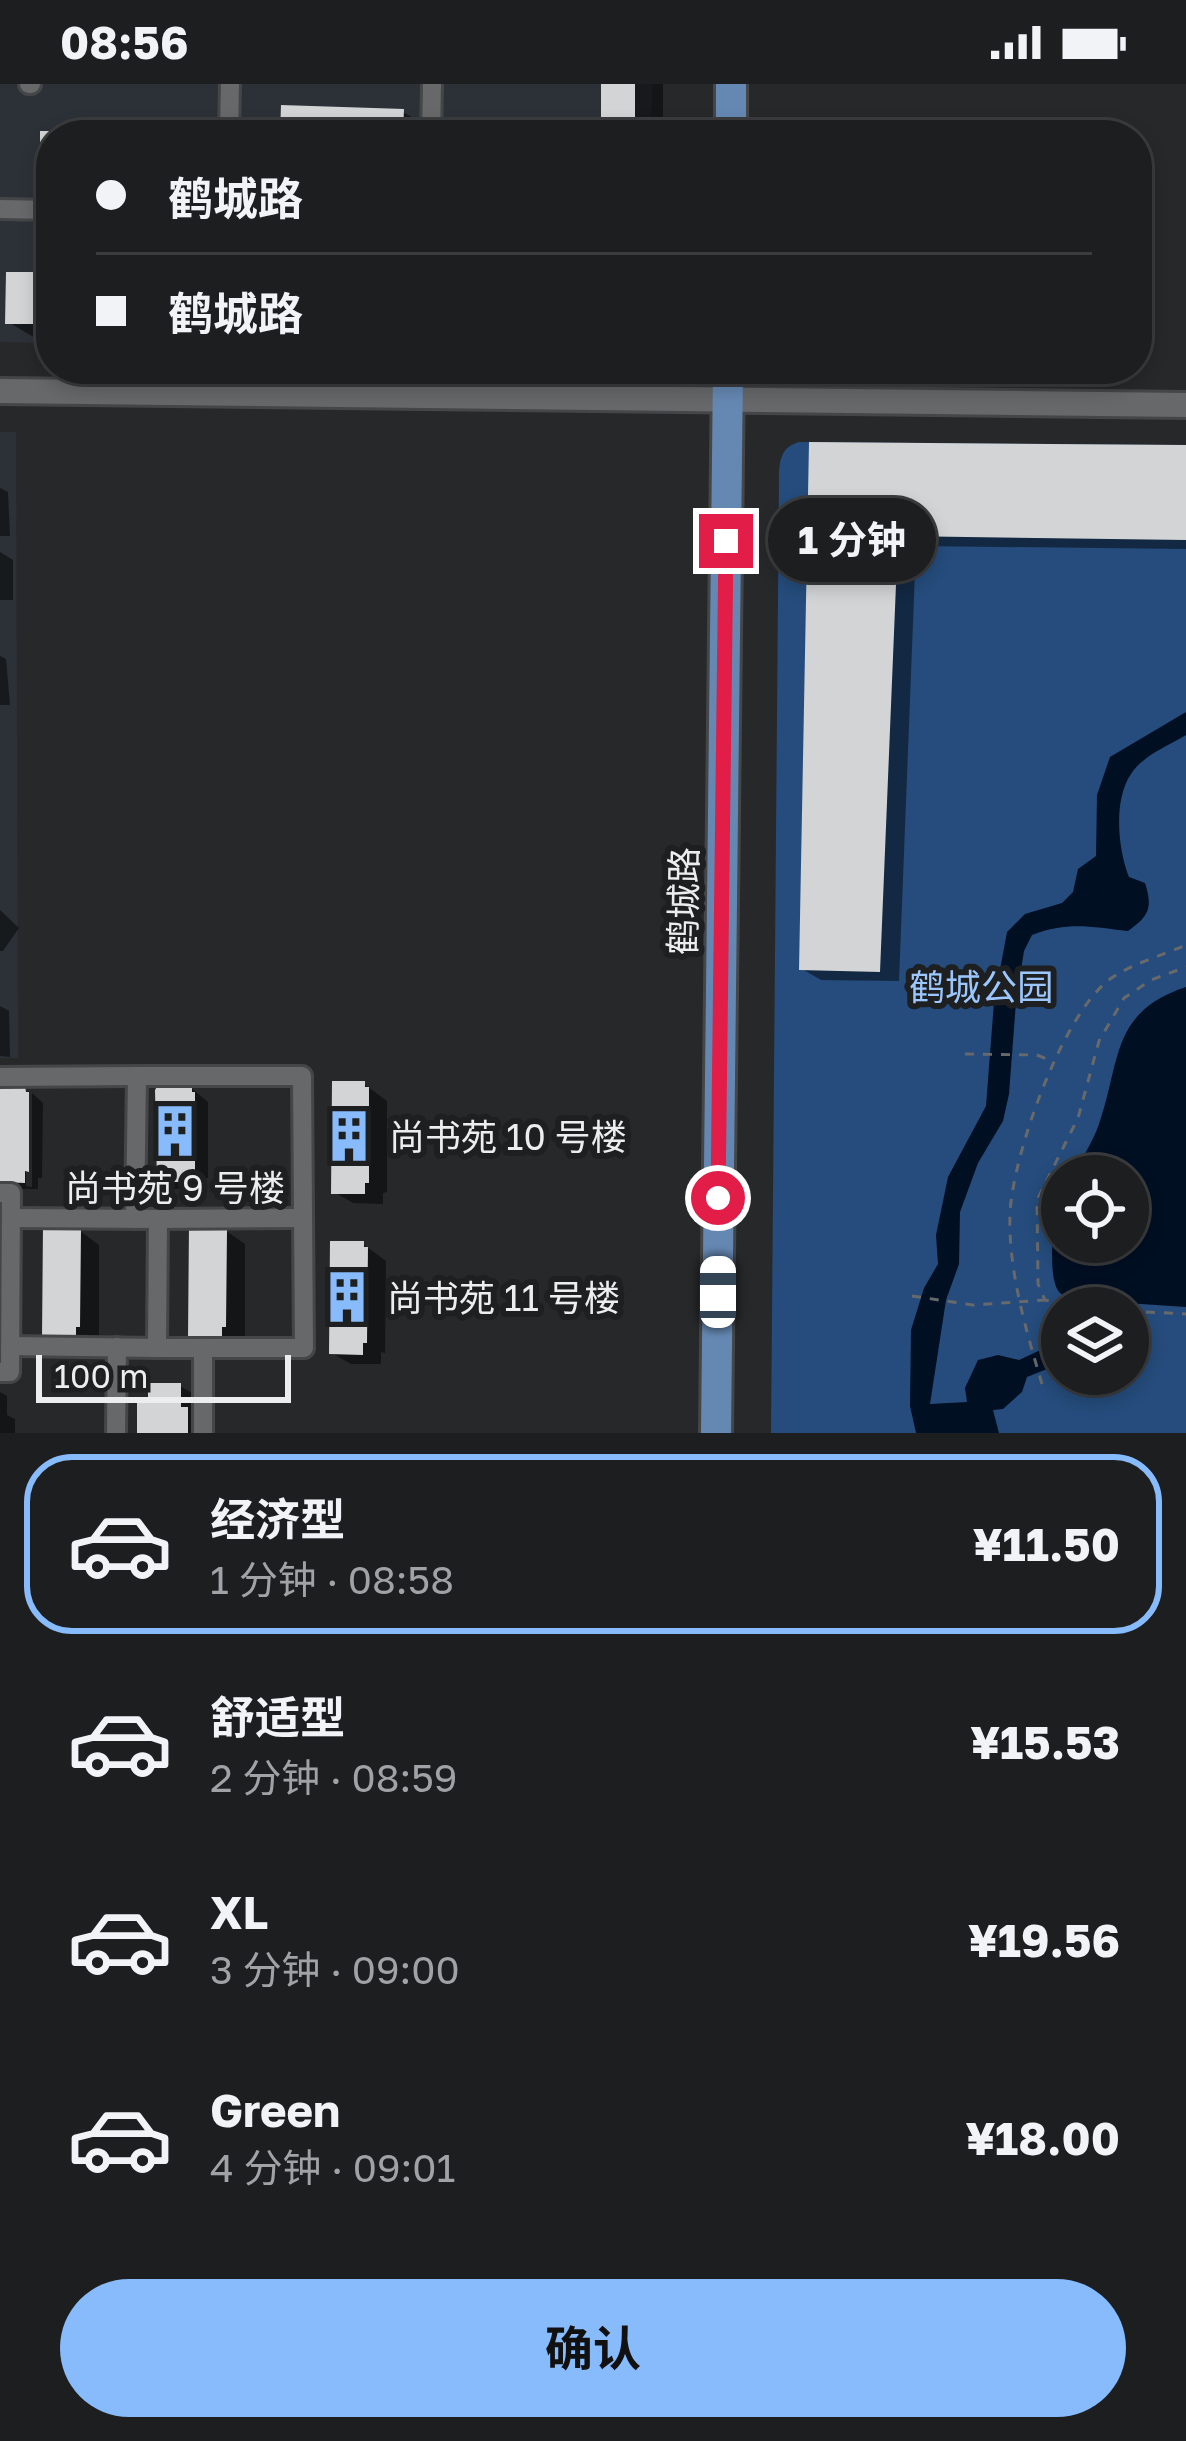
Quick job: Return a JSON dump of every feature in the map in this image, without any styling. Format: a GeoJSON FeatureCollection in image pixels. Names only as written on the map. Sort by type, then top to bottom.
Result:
{"type":"FeatureCollection","features":[{"type":"Feature","properties":{"kind":"main road"},"geometry":{"type":"LineString","coordinates":[[730,120],[731,84]]}},
{"type":"Feature","properties":{"kind":"main road","name":"鹤城路"},"geometry":{"type":"LineString","coordinates":[[716,1433],[728,384]]}},
{"type":"Feature","properties":{"kind":"street"},"geometry":{"type":"LineString","coordinates":[[229,120],[230,84]]}},
{"type":"Feature","properties":{"kind":"street"},"geometry":{"type":"LineString","coordinates":[[431,120],[432,84]]}},
{"type":"Feature","properties":{"kind":"street"},"geometry":{"type":"LineString","coordinates":[[0,209],[36,210]]}},
{"type":"Feature","properties":{"kind":"street"},"geometry":{"type":"LineString","coordinates":[[0,391],[728,384],[1186,405]]}},
{"type":"Feature","properties":{"kind":"street"},"geometry":{"type":"LineString","coordinates":[[135,1219],[136,1076]]}},
{"type":"Feature","properties":{"kind":"street"},"geometry":{"type":"LineString","coordinates":[[0,1077],[302,1076],[304,1348],[10,1346]]}},
{"type":"Feature","properties":{"kind":"street"},"geometry":{"type":"LineString","coordinates":[[0,1193],[11,1193],[10,1372],[0,1372]]}},
{"type":"Feature","properties":{"kind":"street"},"geometry":{"type":"LineString","coordinates":[[11,1218],[303,1218]]}},
{"type":"Feature","properties":{"kind":"street"},"geometry":{"type":"LineString","coordinates":[[158,1219],[158,1348]]}},
{"type":"Feature","properties":{"kind":"street"},"geometry":{"type":"LineString","coordinates":[[116,1433],[117,1347]]}},
{"type":"Feature","properties":{"kind":"street"},"geometry":{"type":"LineString","coordinates":[[202,1433],[203,1348]]}},
{"type":"Feature","properties":{"kind":"path"},"geometry":{"type":"LineString","coordinates":[[1041,1381],[1020,1305],[1010,1214],[1018,1159],[1054,1062],[1085,1006],[1111,979],[1186,945]]}},
{"type":"Feature","properties":{"kind":"path"},"geometry":{"type":"LineString","coordinates":[[1041,1290],[1037,1200],[1078,1118],[1099,1042],[1124,998],[1151,980],[1186,968]]}},
{"type":"Feature","properties":{"kind":"path"},"geometry":{"type":"LineString","coordinates":[[965,1054],[1037,1055],[1054,1062]]}},
{"type":"Feature","properties":{"kind":"path"},"geometry":{"type":"LineString","coordinates":[[912,1296],[973,1306],[1041,1301]]}},
{"type":"Feature","properties":{"kind":"path"},"geometry":{"type":"LineString","coordinates":[[1149,1311],[1186,1314]]}},
{"type":"Feature","properties":{"kind":"shaded area"},"geometry":{"type":"Polygon","coordinates":[[[0,84],[652,84],[651,120],[36,120],[36,343],[0,342],[0,84]]]}},
{"type":"Feature","properties":{"kind":"shaded area"},"geometry":{"type":"Polygon","coordinates":[[[0,432],[16,432],[18,1058],[0,1058],[0,432]]]}},
{"type":"Feature","properties":{"kind":"shaded area"},"geometry":{"type":"Polygon","coordinates":[[[1186,712],[1186,735],[1142,762],[1122,797],[1122,853],[1129,877],[1145,883],[1149,905],[1145,916],[1128,931],[1080,926],[1045,931],[1032,935],[1024,951],[1009,1094],[1003,1121],[978,1163],[960,1212],[959,1264],[946,1300],[930,1404],[967,1402],[965,1388],[978,1360],[998,1355],[1019,1360],[1041,1350],[1041,1371],[1027,1377],[1022,1392],[1003,1409],[993,1410],[999,1433],[916,1433],[910,1406],[911,1330],[924,1288],[938,1264],[936,1235],[948,1177],[986,1106],[994,1002],[1007,932],[1025,914],[1062,903],[1073,892],[1078,869],[1096,856],[1097,795],[1110,757],[1186,712]]]}},
{"type":"Feature","properties":{"kind":"shaded area"},"geometry":{"type":"Polygon","coordinates":[[[1186,987],[1186,1307],[1149,1305],[1149,1287],[1057,1287],[1053,1275],[1053,1263],[1149,1263],[1149,1155],[1084,1155],[1096,1131],[1122,1041],[1143,1010],[1186,987]]]}},
{"type":"Feature","properties":{"kind":"green space","name":"鹤城公园"},"geometry":{"type":"Polygon","coordinates":[[[799,442],[1186,445],[1186,1433],[771,1433],[779,474],[789,447],[799,442]]]}},
{"type":"Feature","properties":{"kind":"building"},"geometry":{"type":"Polygon","coordinates":[[[601,84],[635,84],[635,120],[601,120],[601,84]]]}},
{"type":"Feature","properties":{"kind":"building"},"geometry":{"type":"Polygon","coordinates":[[[281,105],[404,109],[404,120],[280,120],[281,105]]]}},
{"type":"Feature","properties":{"kind":"building"},"geometry":{"type":"Polygon","coordinates":[[[6,272],[36,272],[36,324],[5,324],[6,272]]]}},
{"type":"Feature","properties":{"kind":"building"},"geometry":{"type":"Polygon","coordinates":[[[809,442],[1186,445],[1186,540],[898,536],[880,972],[799,970],[809,442]]]}},
{"type":"Feature","properties":{"kind":"building","name":"尚书苑 10 号楼"},"geometry":{"type":"Polygon","coordinates":[[[332,1081],[365,1081],[369,1087],[365,1194],[331,1194],[332,1081]]]}},
{"type":"Feature","properties":{"kind":"building"},"geometry":{"type":"Polygon","coordinates":[[[0,1085],[25,1085],[29,1092],[25,1183],[0,1182],[0,1085]]]}},
{"type":"Feature","properties":{"kind":"building","name":"尚书苑 9 号楼"},"geometry":{"type":"Polygon","coordinates":[[[158,1085],[192,1085],[195,1092],[191,1182],[157,1182],[158,1085]]]}},
{"type":"Feature","properties":{"kind":"building"},"geometry":{"type":"Polygon","coordinates":[[[43,1224],[77,1225],[81,1230],[76,1338],[42,1338],[43,1224]]]}},
{"type":"Feature","properties":{"kind":"building"},"geometry":{"type":"Polygon","coordinates":[[[189,1224],[223,1225],[227,1230],[222,1338],[188,1338],[189,1224]]]}},
{"type":"Feature","properties":{"kind":"building","name":"尚书苑 11 号楼"},"geometry":{"type":"Polygon","coordinates":[[[330,1241],[364,1241],[368,1247],[363,1355],[329,1354],[330,1241]]]}},
{"type":"Feature","properties":{"kind":"building"},"geometry":{"type":"Polygon","coordinates":[[[148,1383],[181,1383],[181,1407],[188,1407],[188,1433],[137,1433],[137,1401],[148,1401],[148,1383]]]}},
{"type":"Feature","properties":{"kind":"place","name":"尚书苑 9 号楼"},"geometry":{"type":"Point","coordinates":[175,1131]}},
{"type":"Feature","properties":{"kind":"place","name":"尚书苑 10 号楼"},"geometry":{"type":"Point","coordinates":[349,1136]}},
{"type":"Feature","properties":{"kind":"place","name":"尚书苑 11 号楼"},"geometry":{"type":"Point","coordinates":[347,1297]}},
{"type":"Feature","properties":{"kind":"route"},"geometry":{"type":"LineString","coordinates":[[718,1198],[726,541]]}}]}
